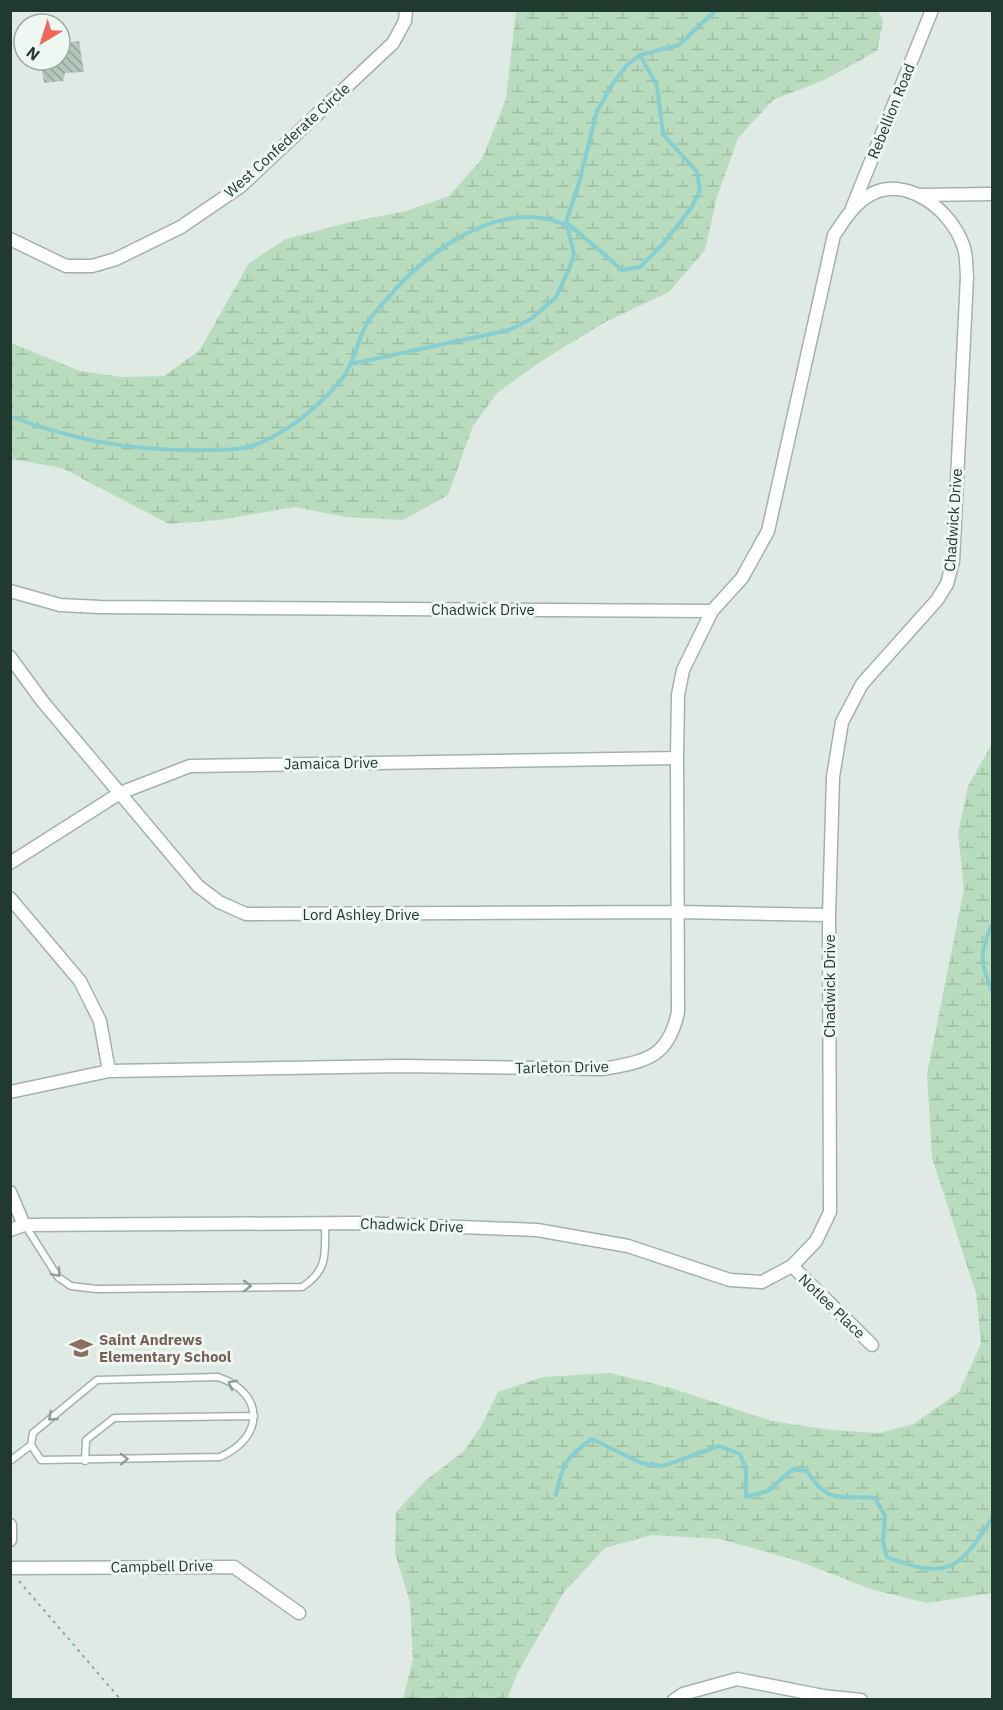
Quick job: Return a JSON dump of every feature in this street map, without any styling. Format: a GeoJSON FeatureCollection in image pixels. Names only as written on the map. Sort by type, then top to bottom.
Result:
{"type":"FeatureCollection","features":[{"type":"Feature","properties":{"kind":"street","name":"West Confederate Circle"},"geometry":{"type":"LineString","coordinates":[[10,239],[66,266],[92,266],[116,259],[181,227],[240,186],[393,43],[405,21],[406,10]]}},
{"type":"Feature","properties":{"kind":"street","name":"Rebellion Road"},"geometry":{"type":"LineString","coordinates":[[850,212],[932,10]]}},
{"type":"Feature","properties":{"kind":"street","name":"Chadwick Drive"},"geometry":{"type":"LineString","coordinates":[[10,591],[60,605],[100,607],[712,611],[742,578],[768,531],[834,235],[850,212],[868,196],[889,189],[919,195],[939,209],[954,225],[964,246],[967,277],[953,561],[947,584],[937,600],[862,684],[842,722],[833,777],[829,915],[830,1212],[816,1241],[792,1266],[762,1282],[730,1280],[628,1246],[537,1230],[325,1223],[24,1225],[10,1230]]}},
{"type":"Feature","properties":{"kind":"street"},"geometry":{"type":"LineString","coordinates":[[919,195],[993,194]]}},
{"type":"Feature","properties":{"kind":"street","name":"Tarleton Drive"},"geometry":{"type":"LineString","coordinates":[[10,1092],[109,1071],[401,1066],[603,1069],[635,1062],[658,1053],[673,1034],[678,1012],[678,695],[683,670],[712,611]]}},
{"type":"Feature","properties":{"kind":"street","name":"Lord Ashley Drive"},"geometry":{"type":"LineString","coordinates":[[10,657],[42,702],[198,886],[219,902],[246,914],[679,912],[829,915]]}},
{"type":"Feature","properties":{"kind":"street","name":"Jamaica Drive"},"geometry":{"type":"LineString","coordinates":[[10,863],[120,793],[181,770],[200,766],[677,758]]}},
{"type":"Feature","properties":{"kind":"street"},"geometry":{"type":"LineString","coordinates":[[10,898],[80,981],[100,1021],[109,1071]]}},
{"type":"Feature","properties":{"kind":"street"},"geometry":{"type":"LineString","coordinates":[[10,1192],[24,1225]]}},
{"type":"Feature","properties":{"kind":"street","name":"Notlee Place"},"geometry":{"type":"LineString","coordinates":[[792,1266],[872,1345]]}},
{"type":"Feature","properties":{"kind":"street"},"geometry":{"type":"LineString","coordinates":[[10,1525],[10,1540]]}},
{"type":"Feature","properties":{"kind":"street","name":"Campbell Drive"},"geometry":{"type":"LineString","coordinates":[[10,1568],[234,1567],[300,1613]]}},
{"type":"Feature","properties":{"kind":"street"},"geometry":{"type":"LineString","coordinates":[[674,1700],[683,1694],[736,1678],[823,1698],[861,1700]]}},
{"type":"Feature","properties":{"kind":"lane"},"geometry":{"type":"LineString","coordinates":[[24,1225],[58,1277],[71,1286],[96,1289],[302,1287],[315,1278],[323,1266],[325,1223]]}},
{"type":"Feature","properties":{"kind":"lane"},"geometry":{"type":"LineString","coordinates":[[218,1377],[235,1383],[248,1396],[254,1416],[249,1435],[237,1449],[220,1457],[41,1460],[31,1445],[33,1433],[81,1391],[97,1380],[112,1378],[218,1377]]}},
{"type":"Feature","properties":{"kind":"lane"},"geometry":{"type":"LineString","coordinates":[[86,1461],[86,1440],[114,1418],[254,1416]]}},
{"type":"Feature","properties":{"kind":"lane"},"geometry":{"type":"LineString","coordinates":[[10,1461],[31,1445]]}},
{"type":"Feature","properties":{"kind":"path"},"geometry":{"type":"LineString","coordinates":[[18,1580],[121,1700]]}},
{"type":"Feature","properties":{"kind":"green space"},"geometry":{"type":"Polygon","coordinates":[[[516,11],[878,11],[883,21],[877,51],[824,80],[773,100],[738,138],[717,197],[705,250],[669,292],[605,322],[543,360],[497,393],[473,426],[448,495],[403,520],[345,517],[295,507],[219,520],[169,524],[62,468],[11,459],[11,343],[80,371],[121,377],[164,376],[200,350],[249,263],[286,239],[350,222],[407,211],[449,196],[482,159],[506,99],[516,11]]]}},
{"type":"Feature","properties":{"kind":"green space"},"geometry":{"type":"Polygon","coordinates":[[[992,744],[992,1593],[927,1603],[874,1590],[795,1560],[720,1539],[652,1535],[605,1548],[564,1592],[518,1672],[507,1699],[403,1699],[413,1659],[410,1602],[395,1553],[396,1512],[426,1480],[463,1452],[482,1425],[498,1392],[543,1377],[610,1373],[671,1388],[772,1421],[831,1430],[879,1433],[914,1424],[959,1392],[981,1344],[976,1293],[932,1158],[927,1074],[964,889],[958,833],[968,786],[992,744]]]}},
{"type":"Feature","properties":{"kind":"building"},"geometry":{"type":"Polygon","coordinates":[[[79,41],[84,72],[65,73],[63,81],[44,83],[42,72],[72,72],[72,42],[79,41]]]}},
{"type":"Feature","properties":{"kind":"waterway"},"geometry":{"type":"LineString","coordinates":[[351,364],[509,330],[531,319],[556,297],[574,254],[566,222],[579,183],[597,111],[626,66],[640,55],[679,45],[716,10]]}},
{"type":"Feature","properties":{"kind":"waterway"},"geometry":{"type":"LineString","coordinates":[[578,232],[622,270],[640,267],[664,243],[691,208],[700,191],[697,172],[663,134],[657,86],[640,55]]}},
{"type":"Feature","properties":{"kind":"waterway"},"geometry":{"type":"LineString","coordinates":[[10,416],[58,432],[131,447],[213,450],[254,445],[294,423],[333,389],[346,373],[366,325],[373,315],[404,280],[448,244],[473,230],[499,221],[526,217],[552,220],[578,232],[566,222]]}},
{"type":"Feature","properties":{"kind":"waterway"},"geometry":{"type":"LineString","coordinates":[[992,925],[983,950],[983,965],[992,991]]}},
{"type":"Feature","properties":{"kind":"waterway"},"geometry":{"type":"LineString","coordinates":[[556,1495],[566,1462],[592,1439],[641,1463],[663,1466],[719,1446],[740,1454],[746,1470],[746,1497],[768,1491],[793,1469],[807,1471],[814,1482],[828,1494],[875,1498],[885,1516],[883,1542],[887,1557],[924,1568],[937,1569],[960,1560],[970,1550],[992,1518]]}},
{"type":"Feature","properties":{"kind":"place","name":"Saint Andrews Elementary School"},"geometry":{"type":"Point","coordinates":[81,1348]}}]}
